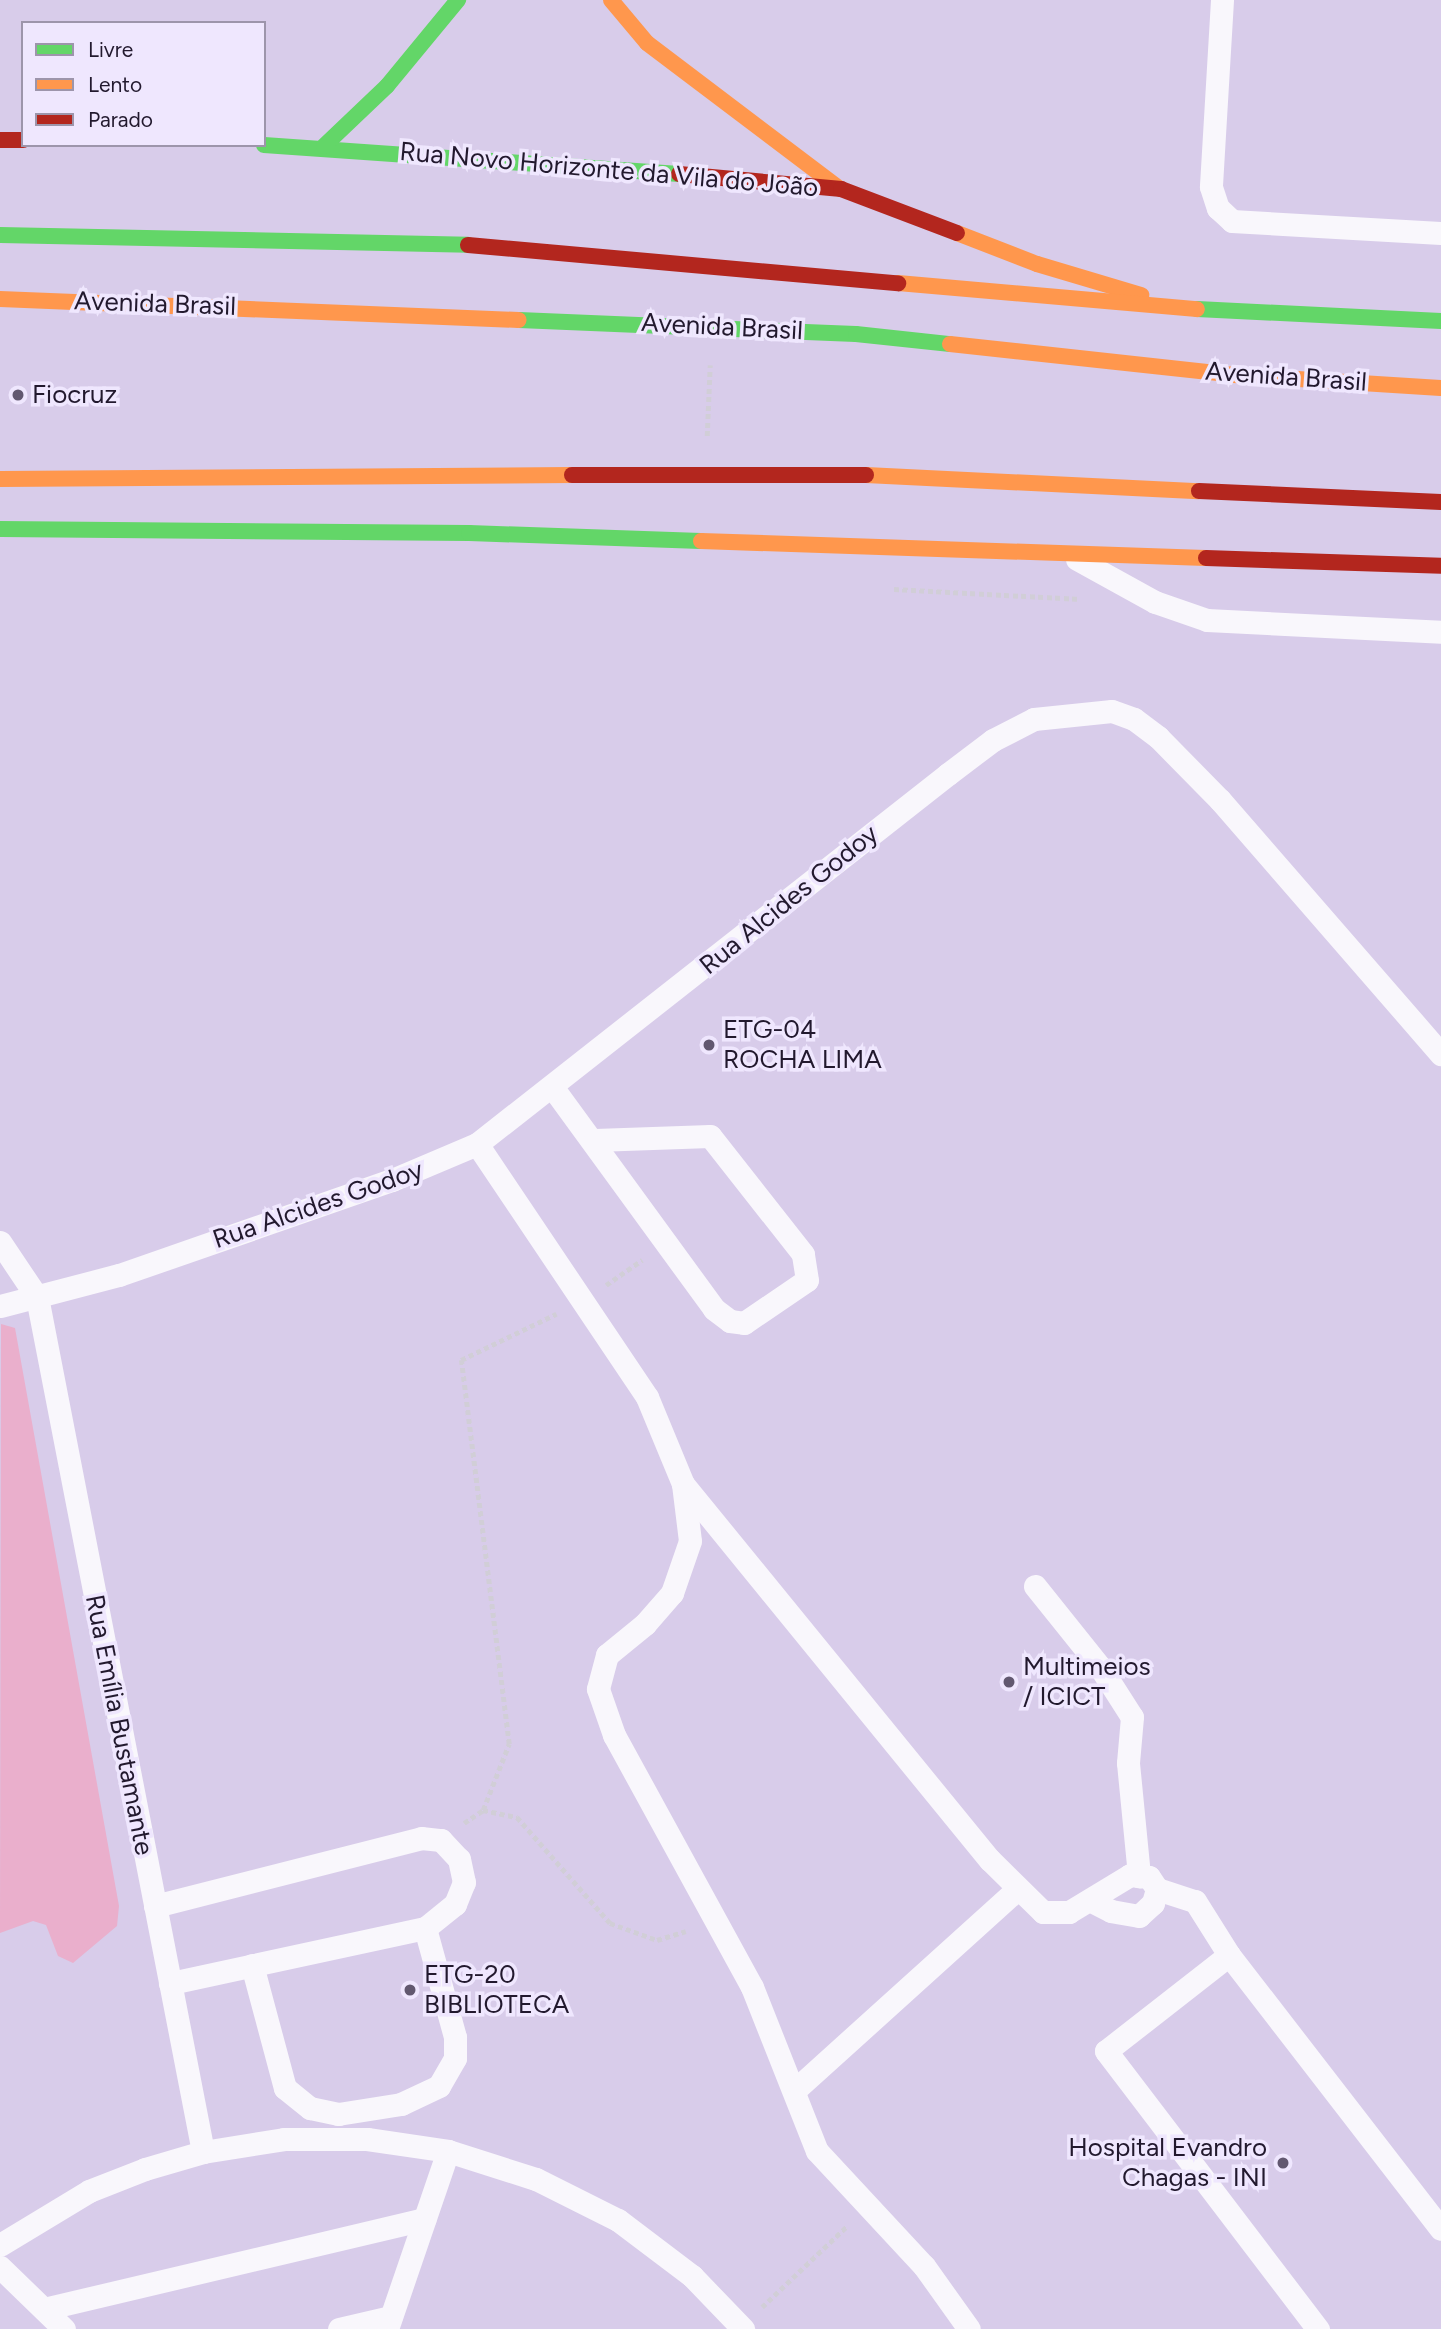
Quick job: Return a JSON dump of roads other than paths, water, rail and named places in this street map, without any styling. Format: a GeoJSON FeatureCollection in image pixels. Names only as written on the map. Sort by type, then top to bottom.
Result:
{"type":"FeatureCollection","features":[{"type":"Feature","properties":{"kind":"main road"},"geometry":{"type":"LineString","coordinates":[[324,146],[387,86],[458,0]]}},
{"type":"Feature","properties":{"kind":"main road"},"geometry":{"type":"LineString","coordinates":[[611,0],[647,43],[841,189]]}},
{"type":"Feature","properties":{"kind":"main road"},"geometry":{"type":"LineString","coordinates":[[0,140],[21,141]]}},
{"type":"Feature","properties":{"kind":"main road","name":"Rua Novo Horizonte da Vila do João"},"geometry":{"type":"LineString","coordinates":[[266,145],[324,146],[841,189],[1037,264],[1186,308]]}},
{"type":"Feature","properties":{"kind":"main road"},"geometry":{"type":"LineString","coordinates":[[0,235],[420,241],[1186,308],[1441,321]]}},
{"type":"Feature","properties":{"kind":"main road","name":"Avenida Brasil"},"geometry":{"type":"LineString","coordinates":[[0,299],[856,334],[1234,375],[1441,388]]}},
{"type":"Feature","properties":{"kind":"main road"},"geometry":{"type":"LineString","coordinates":[[0,479],[815,473],[1441,502]]}},
{"type":"Feature","properties":{"kind":"main road"},"geometry":{"type":"LineString","coordinates":[[0,529],[469,533],[1441,566]]}},
{"type":"Feature","properties":{"kind":"lane"},"geometry":{"type":"LineString","coordinates":[[1222,0],[1211,187],[1218,208],[1232,220],[1441,233]]}},
{"type":"Feature","properties":{"kind":"lane"},"geometry":{"type":"LineString","coordinates":[[1069,555],[1156,601],[1207,620],[1441,632]]}},
{"type":"Feature","properties":{"kind":"lane","name":"Rua Alcides Godoy"},"geometry":{"type":"LineString","coordinates":[[0,1306],[132,1270],[392,1180],[477,1144],[553,1088],[993,740],[1034,719],[1084,711],[1112,711],[1134,719],[1192,769],[1441,1054]]}},
{"type":"Feature","properties":{"kind":"lane"},"geometry":{"type":"LineString","coordinates":[[553,1088],[595,1140],[714,1309],[730,1321],[744,1323],[807,1280],[803,1254],[710,1136],[595,1140]]}},
{"type":"Feature","properties":{"kind":"lane"},"geometry":{"type":"LineString","coordinates":[[477,1144],[647,1397],[683,1485],[690,1541],[672,1592],[645,1624],[607,1655],[598,1689],[614,1735],[752,1987],[796,2089],[817,2151],[866,2207],[924,2266],[969,2329]]}},
{"type":"Feature","properties":{"kind":"lane"},"geometry":{"type":"LineString","coordinates":[[0,1242],[37,1297]]}},
{"type":"Feature","properties":{"kind":"lane","name":"Rua Emília Bustamante"},"geometry":{"type":"LineString","coordinates":[[37,1297],[203,2152]]}},
{"type":"Feature","properties":{"kind":"lane"},"geometry":{"type":"LineString","coordinates":[[683,1485],[1017,1889],[1043,1912],[1069,1912],[1091,1901],[1106,1887],[1130,1875],[1195,1901],[1230,1955],[1441,2229]]}},
{"type":"Feature","properties":{"kind":"lane"},"geometry":{"type":"LineString","coordinates":[[1035,1586],[1100,1667],[1132,1717],[1128,1763],[1153,1903],[1139,1916],[1111,1912],[1091,1901]]}},
{"type":"Feature","properties":{"kind":"lane"},"geometry":{"type":"LineString","coordinates":[[155,1906],[421,1838],[441,1840],[459,1858],[464,1882],[455,1904],[425,1928],[170,1983]]}},
{"type":"Feature","properties":{"kind":"lane"},"geometry":{"type":"LineString","coordinates":[[796,2089],[1017,1889]]}},
{"type":"Feature","properties":{"kind":"lane"},"geometry":{"type":"LineString","coordinates":[[252,1965],[285,2088],[310,2108],[338,2114],[401,2104],[439,2086],[455,2058],[455,2037],[425,1928]]}},
{"type":"Feature","properties":{"kind":"lane"},"geometry":{"type":"LineString","coordinates":[[1230,1955],[1106,2052],[1318,2329]]}},
{"type":"Feature","properties":{"kind":"lane"},"geometry":{"type":"LineString","coordinates":[[0,2245],[89,2191],[203,2152],[284,2139],[339,2139],[448,2151],[536,2179],[618,2220],[692,2276],[742,2328]]}},
{"type":"Feature","properties":{"kind":"lane"},"geometry":{"type":"LineString","coordinates":[[339,2329],[389,2323],[448,2151]]}},
{"type":"Feature","properties":{"kind":"lane"},"geometry":{"type":"LineString","coordinates":[[44,2309],[425,2219]]}},
{"type":"Feature","properties":{"kind":"lane"},"geometry":{"type":"LineString","coordinates":[[0,2267],[64,2329]]}},
{"type":"Feature","properties":{"kind":"place","name":"Fiocruz"},"geometry":{"type":"Point","coordinates":[18,395]}},
{"type":"Feature","properties":{"kind":"place","name":"ETG-04 ROCHA LIMA"},"geometry":{"type":"Point","coordinates":[709,1045]}},
{"type":"Feature","properties":{"kind":"place","name":"Multimeios / ICICT"},"geometry":{"type":"Point","coordinates":[1009,1682]}},
{"type":"Feature","properties":{"kind":"place","name":"ETG-20 BIBLIOTECA"},"geometry":{"type":"Point","coordinates":[410,1990]}},
{"type":"Feature","properties":{"kind":"place","name":"Hospital Evandro Chagas - INI"},"geometry":{"type":"Point","coordinates":[1283,2163]}}]}
